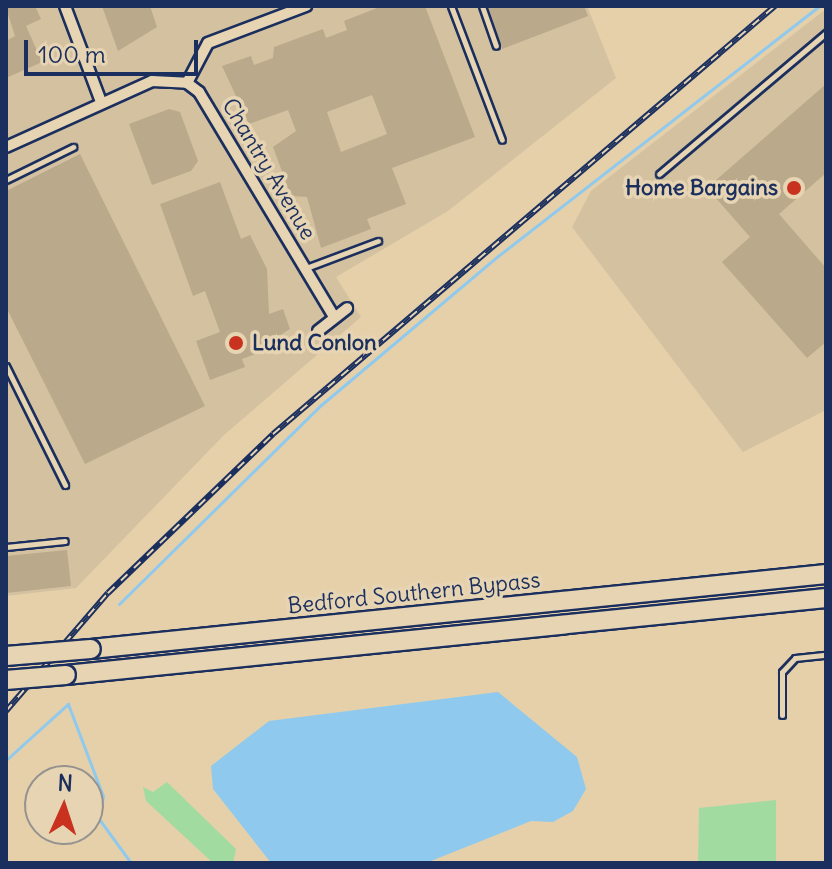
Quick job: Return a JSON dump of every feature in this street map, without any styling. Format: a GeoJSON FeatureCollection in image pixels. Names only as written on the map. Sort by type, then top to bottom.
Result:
{"type":"FeatureCollection","features":[{"type":"Feature","properties":{"kind":"highway","name":"Bedford Southern Bypass"},"geometry":{"type":"LineString","coordinates":[[6,656],[826,574]]}},
{"type":"Feature","properties":{"kind":"highway","name":"Bedford Southern Bypass"},"geometry":{"type":"LineString","coordinates":[[6,680],[826,598]]}},
{"type":"Feature","properties":{"kind":"street"},"geometry":{"type":"LineString","coordinates":[[65,6],[101,102]]}},
{"type":"Feature","properties":{"kind":"street"},"geometry":{"type":"LineString","coordinates":[[6,147],[152,81],[187,83],[208,43],[306,6]]}},
{"type":"Feature","properties":{"kind":"street","name":"Chantry Avenue"},"geometry":{"type":"LineString","coordinates":[[187,83],[199,92],[334,317]]}},
{"type":"Feature","properties":{"kind":"street"},"geometry":{"type":"LineString","coordinates":[[318,331],[347,308]]}},
{"type":"Feature","properties":{"kind":"lane"},"geometry":{"type":"LineString","coordinates":[[451,6],[502,140]]}},
{"type":"Feature","properties":{"kind":"lane"},"geometry":{"type":"LineString","coordinates":[[482,6],[496,46]]}},
{"type":"Feature","properties":{"kind":"lane"},"geometry":{"type":"LineString","coordinates":[[659,174],[826,33]]}},
{"type":"Feature","properties":{"kind":"lane"},"geometry":{"type":"LineString","coordinates":[[6,180],[73,147]]}},
{"type":"Feature","properties":{"kind":"lane"},"geometry":{"type":"LineString","coordinates":[[305,268],[378,241]]}},
{"type":"Feature","properties":{"kind":"lane"},"geometry":{"type":"LineString","coordinates":[[6,366],[65,485]]}},
{"type":"Feature","properties":{"kind":"lane"},"geometry":{"type":"LineString","coordinates":[[6,547],[65,541]]}},
{"type":"Feature","properties":{"kind":"lane"},"geometry":{"type":"LineString","coordinates":[[782,715],[782,672],[795,658],[826,655]]}},
{"type":"Feature","properties":{"kind":"shaded area"},"geometry":{"type":"Polygon","coordinates":[[[6,6],[587,6],[616,78],[448,211],[336,277],[361,317],[224,435],[76,588],[6,596],[6,6]]]}},
{"type":"Feature","properties":{"kind":"shaded area"},"geometry":{"type":"Polygon","coordinates":[[[826,9],[826,410],[743,452],[572,227],[591,191],[826,9]]]}},
{"type":"Feature","properties":{"kind":"green space"},"geometry":{"type":"Polygon","coordinates":[[[167,782],[236,849],[233,863],[213,863],[146,801],[143,787],[153,792],[167,782]]]}},
{"type":"Feature","properties":{"kind":"green space"},"geometry":{"type":"Polygon","coordinates":[[[776,800],[776,863],[698,863],[699,808],[776,800]]]}},
{"type":"Feature","properties":{"kind":"water"},"geometry":{"type":"Polygon","coordinates":[[[498,692],[577,757],[586,789],[573,811],[553,822],[531,821],[426,863],[271,863],[213,789],[211,766],[269,721],[498,692]]]}},
{"type":"Feature","properties":{"kind":"building"},"geometry":{"type":"Polygon","coordinates":[[[35,6],[41,19],[26,26],[42,62],[6,78],[6,41],[15,36],[6,8],[35,6]]]}},
{"type":"Feature","properties":{"kind":"building"},"geometry":{"type":"Polygon","coordinates":[[[102,6],[150,6],[157,27],[118,51],[102,6]]]}},
{"type":"Feature","properties":{"kind":"building"},"geometry":{"type":"Polygon","coordinates":[[[382,6],[425,6],[475,137],[392,168],[406,204],[367,219],[371,229],[321,248],[307,197],[291,196],[273,147],[296,131],[288,110],[249,124],[222,66],[251,56],[254,65],[273,58],[274,47],[323,29],[326,38],[347,30],[344,21],[382,6]],[[372,95],[327,112],[341,152],[387,134],[372,95]]]}},
{"type":"Feature","properties":{"kind":"building"},"geometry":{"type":"Polygon","coordinates":[[[488,6],[584,6],[588,16],[502,49],[488,6]]]}},
{"type":"Feature","properties":{"kind":"building"},"geometry":{"type":"Polygon","coordinates":[[[826,84],[826,173],[779,214],[826,268],[826,342],[807,358],[722,262],[750,237],[707,188],[826,84]]]}},
{"type":"Feature","properties":{"kind":"building"},"geometry":{"type":"Polygon","coordinates":[[[169,109],[180,112],[198,161],[191,171],[152,185],[129,124],[169,109]]]}},
{"type":"Feature","properties":{"kind":"building"},"geometry":{"type":"Polygon","coordinates":[[[80,154],[205,406],[85,464],[6,307],[6,191],[80,154]]]}},
{"type":"Feature","properties":{"kind":"building"},"geometry":{"type":"Polygon","coordinates":[[[220,182],[241,239],[250,235],[267,269],[269,314],[283,309],[290,329],[274,339],[277,346],[242,359],[245,367],[210,380],[196,341],[220,332],[205,291],[193,296],[160,204],[220,182]]]}},
{"type":"Feature","properties":{"kind":"building"},"geometry":{"type":"Polygon","coordinates":[[[67,550],[71,586],[6,593],[6,556],[67,550]]]}},
{"type":"Feature","properties":{"kind":"waterway"},"geometry":{"type":"LineString","coordinates":[[119,604],[321,405],[498,256],[819,6]]}},
{"type":"Feature","properties":{"kind":"waterway"},"geometry":{"type":"LineString","coordinates":[[6,760],[68,704],[103,796],[99,819],[131,863]]}},
{"type":"Feature","properties":{"kind":"railway"},"geometry":{"type":"LineString","coordinates":[[6,711],[108,593],[273,434],[775,6]]}},
{"type":"Feature","properties":{"kind":"place","name":"Home Bargains"},"geometry":{"type":"Point","coordinates":[794,188]}},
{"type":"Feature","properties":{"kind":"place","name":"Lund Conlon"},"geometry":{"type":"Point","coordinates":[236,343]}}]}
